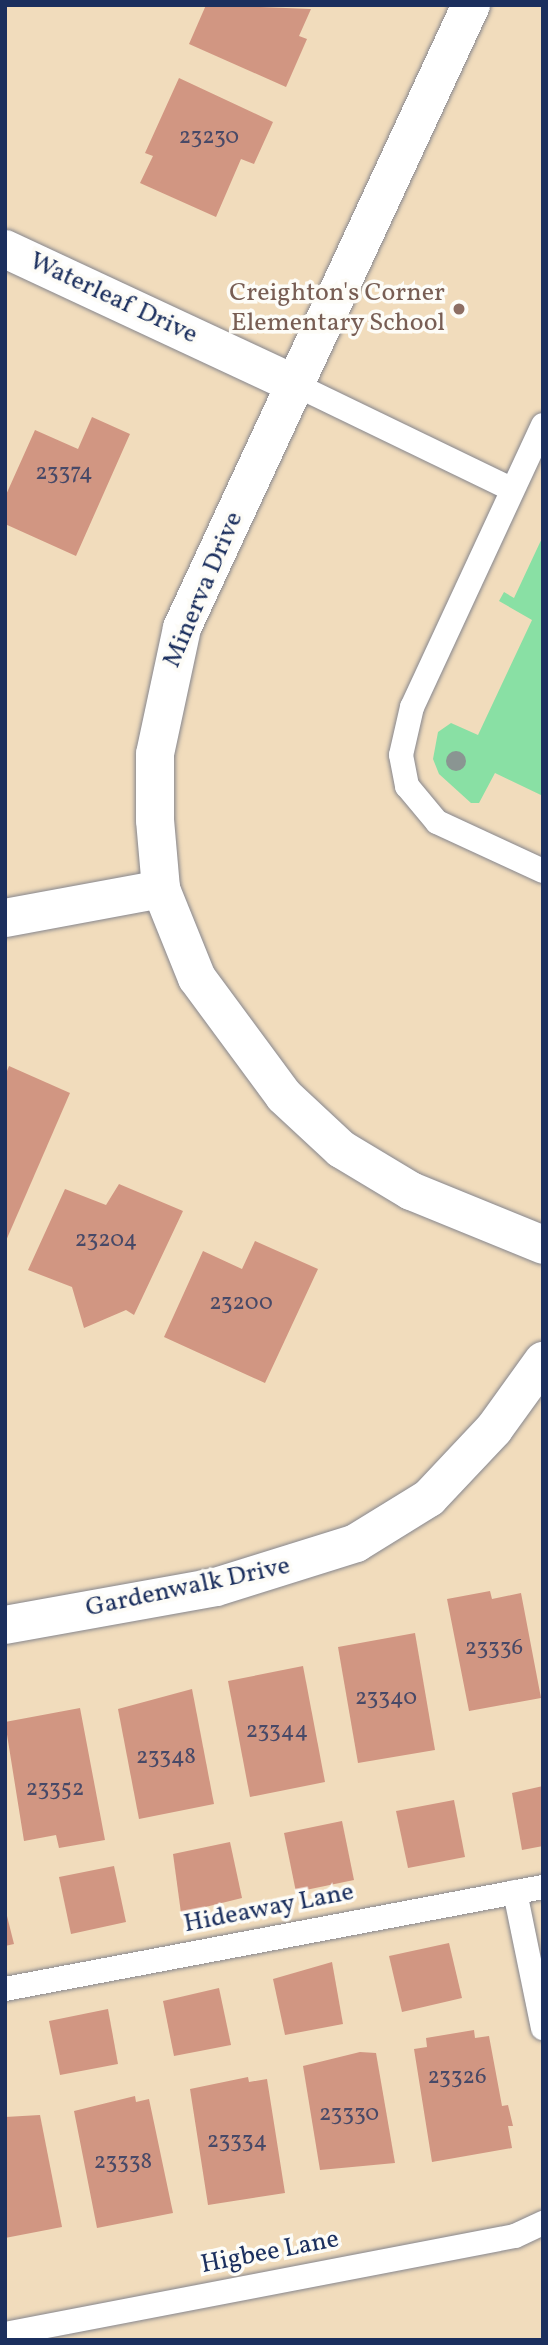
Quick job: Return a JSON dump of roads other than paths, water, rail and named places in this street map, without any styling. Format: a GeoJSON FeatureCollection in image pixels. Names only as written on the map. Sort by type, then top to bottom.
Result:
{"type":"FeatureCollection","features":[{"type":"Feature","properties":{"kind":"street","name":"Minerva Drive"},"geometry":{"type":"LineString","coordinates":[[471,5],[182,628],[165,683],[155,754],[161,889],[197,978],[284,1096],[341,1149],[411,1191],[543,1245]]}},
{"type":"Feature","properties":{"kind":"street","name":"Waterleaf Drive"},"geometry":{"type":"LineString","coordinates":[[5,249],[296,385]]}},
{"type":"Feature","properties":{"kind":"street"},"geometry":{"type":"LineString","coordinates":[[5,918],[161,889]]}},
{"type":"Feature","properties":{"kind":"street","name":"Gardenwalk Drive"},"geometry":{"type":"LineString","coordinates":[[5,1625],[216,1587],[356,1543],[429,1498],[494,1429],[543,1361]]}},
{"type":"Feature","properties":{"kind":"lane"},"geometry":{"type":"LineString","coordinates":[[296,385],[511,489]]}},
{"type":"Feature","properties":{"kind":"lane"},"geometry":{"type":"LineString","coordinates":[[543,425],[412,707],[401,755],[407,786],[437,822],[543,871]]}},
{"type":"Feature","properties":{"kind":"lane","name":"Hideaway Lane"},"geometry":{"type":"LineString","coordinates":[[5,1989],[543,1886]]}},
{"type":"Feature","properties":{"kind":"lane"},"geometry":{"type":"LineString","coordinates":[[515,1892],[543,2028]]}},
{"type":"Feature","properties":{"kind":"lane","name":"Higbee Lane"},"geometry":{"type":"LineString","coordinates":[[5,2334],[515,2236],[543,2223]]}},
{"type":"Feature","properties":{"kind":"place","name":"Creighton's Corner Elementary School"},"geometry":{"type":"Point","coordinates":[459,309]}}]}
